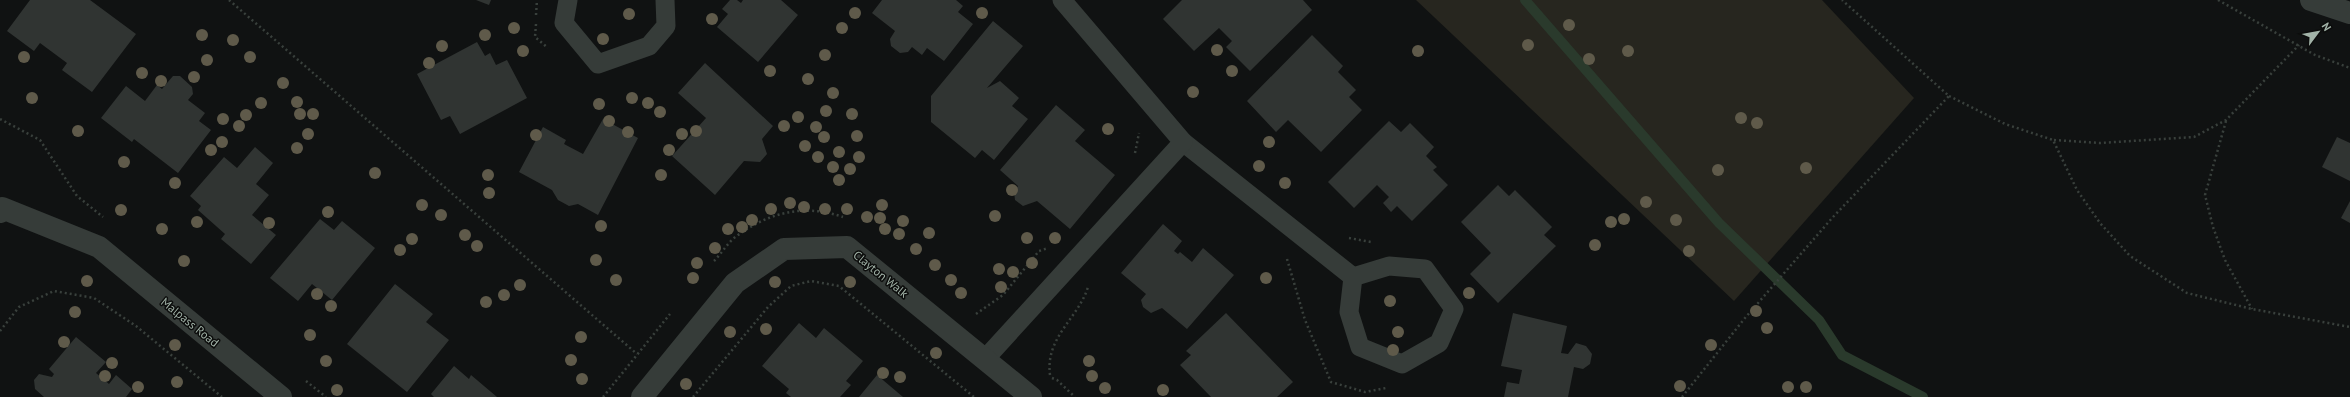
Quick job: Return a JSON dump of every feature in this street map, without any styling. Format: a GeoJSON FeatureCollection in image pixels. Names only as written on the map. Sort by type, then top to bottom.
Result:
{"type":"FeatureCollection","features":[{"type":"Feature","properties":{"kind":"street"},"geometry":{"type":"LineString","coordinates":[[2311,0],[2350,13]]}},
{"type":"Feature","properties":{"kind":"street","name":"Malpass Road"},"geometry":{"type":"LineString","coordinates":[[0,212],[2,208],[99,247],[281,397]]}},
{"type":"Feature","properties":{"kind":"street","name":"Clayton Walk"},"geometry":{"type":"LineString","coordinates":[[642,397],[735,283],[784,249],[847,247],[1031,397]]}},
{"type":"Feature","properties":{"kind":"lane"},"geometry":{"type":"LineString","coordinates":[[568,0],[564,23],[598,64],[649,46],[666,26],[665,0]]}},
{"type":"Feature","properties":{"kind":"lane"},"geometry":{"type":"LineString","coordinates":[[1062,0],[1183,142],[1353,277]]}},
{"type":"Feature","properties":{"kind":"lane"},"geometry":{"type":"LineString","coordinates":[[985,359],[1183,142]]}},
{"type":"Feature","properties":{"kind":"lane"},"geometry":{"type":"LineString","coordinates":[[1389,266],[1425,269],[1454,309],[1439,343],[1402,364],[1360,347],[1349,312],[1353,277],[1389,266]]}},
{"type":"Feature","properties":{"kind":"path"},"geometry":{"type":"LineString","coordinates":[[229,0],[637,354]]}},
{"type":"Feature","properties":{"kind":"path"},"geometry":{"type":"LineString","coordinates":[[1842,0],[1949,96],[2005,124],[2053,140],[2100,144],[2194,137],[2226,120],[2299,45]]}},
{"type":"Feature","properties":{"kind":"path"},"geometry":{"type":"LineString","coordinates":[[2218,0],[2315,55],[2350,68]]}},
{"type":"Feature","properties":{"kind":"path"},"geometry":{"type":"LineString","coordinates":[[1682,397],[1745,318],[1833,217],[1949,96]]}},
{"type":"Feature","properties":{"kind":"path"},"geometry":{"type":"LineString","coordinates":[[2226,120],[2205,195],[2213,227],[2224,260],[2252,309]]}},
{"type":"Feature","properties":{"kind":"path"},"geometry":{"type":"LineString","coordinates":[[1134,158],[1139,134],[1136,128]]}},
{"type":"Feature","properties":{"kind":"path"},"geometry":{"type":"LineString","coordinates":[[2053,140],[2077,190],[2100,223],[2130,256],[2187,292],[2252,309],[2350,327]]}},
{"type":"Feature","properties":{"kind":"path"},"geometry":{"type":"LineString","coordinates":[[1346,238],[1377,243]]}},
{"type":"Feature","properties":{"kind":"path"},"geometry":{"type":"LineString","coordinates":[[1004,338],[975,313],[1003,295],[1039,251],[1054,247]]}},
{"type":"Feature","properties":{"kind":"path"},"geometry":{"type":"LineString","coordinates":[[1285,252],[1304,320],[1331,382],[1365,392],[1387,387]]}},
{"type":"Feature","properties":{"kind":"path"},"geometry":{"type":"LineString","coordinates":[[693,397],[768,307],[792,286],[811,281],[839,286],[974,397]]}},
{"type":"Feature","properties":{"kind":"path"},"geometry":{"type":"LineString","coordinates":[[1051,378],[1048,362],[1058,335],[1085,298],[1089,284]]}},
{"type":"Feature","properties":{"kind":"path"},"geometry":{"type":"LineString","coordinates":[[0,331],[19,307],[54,291],[94,298],[136,326],[222,397]]}},
{"type":"Feature","properties":{"kind":"path"},"geometry":{"type":"LineString","coordinates":[[1045,373],[1051,378],[1057,380],[1075,397]]}},
{"type":"Feature","properties":{"kind":"shaded area"},"geometry":{"type":"Polygon","coordinates":[[[1416,0],[1822,0],[1914,98],[1734,301],[1416,0]]]}},
{"type":"Feature","properties":{"kind":"building"},"geometry":{"type":"Polygon","coordinates":[[[30,0],[90,0],[136,34],[92,92],[62,70],[67,63],[40,43],[34,51],[7,31],[30,0]]]}},
{"type":"Feature","properties":{"kind":"building"},"geometry":{"type":"Polygon","coordinates":[[[476,0],[491,0],[489,5],[476,0]]]}},
{"type":"Feature","properties":{"kind":"building"},"geometry":{"type":"Polygon","coordinates":[[[730,0],[737,0],[741,3],[743,0],[781,0],[798,15],[758,62],[717,27],[728,14],[722,9],[730,0]]]}},
{"type":"Feature","properties":{"kind":"building"},"geometry":{"type":"Polygon","coordinates":[[[882,0],[956,0],[963,6],[958,12],[973,24],[944,61],[927,48],[922,55],[912,47],[908,52],[900,53],[891,46],[890,39],[895,31],[872,13],[882,0]]]}},
{"type":"Feature","properties":{"kind":"building"},"geometry":{"type":"Polygon","coordinates":[[[1182,0],[1303,0],[1312,10],[1250,71],[1226,47],[1232,41],[1219,28],[1194,51],[1163,19],[1182,0]]]}},
{"type":"Feature","properties":{"kind":"building"},"geometry":{"type":"Polygon","coordinates":[[[993,21],[1023,46],[987,88],[1000,81],[1019,98],[1012,106],[1028,119],[994,160],[982,150],[975,158],[931,122],[931,96],[993,21]]]}},
{"type":"Feature","properties":{"kind":"building"},"geometry":{"type":"Polygon","coordinates":[[[1312,35],[1343,66],[1338,72],[1356,90],[1349,97],[1362,110],[1321,152],[1288,120],[1276,132],[1247,101],[1312,35]]]}},
{"type":"Feature","properties":{"kind":"building"},"geometry":{"type":"Polygon","coordinates":[[[477,42],[485,56],[490,53],[496,65],[507,60],[527,98],[460,134],[450,116],[441,120],[417,74],[477,42]]]}},
{"type":"Feature","properties":{"kind":"building"},"geometry":{"type":"Polygon","coordinates":[[[705,63],[773,126],[762,139],[767,154],[760,162],[744,161],[715,195],[672,156],[706,118],[678,93],[705,63]]]}},
{"type":"Feature","properties":{"kind":"building"},"geometry":{"type":"Polygon","coordinates":[[[173,76],[180,76],[192,87],[193,94],[188,100],[205,113],[199,121],[211,130],[178,173],[134,139],[132,142],[101,118],[126,86],[145,101],[157,85],[162,89],[173,76]]]}},
{"type":"Feature","properties":{"kind":"building"},"geometry":{"type":"Polygon","coordinates":[[[1056,105],[1085,130],[1075,141],[1115,175],[1070,229],[1037,201],[1023,206],[1015,200],[1014,191],[1018,186],[1000,170],[1056,105]]]}},
{"type":"Feature","properties":{"kind":"building"},"geometry":{"type":"Polygon","coordinates":[[[603,119],[638,138],[598,215],[578,204],[569,206],[558,200],[552,190],[519,172],[543,127],[566,140],[564,144],[583,154],[603,119]]]}},
{"type":"Feature","properties":{"kind":"building"},"geometry":{"type":"Polygon","coordinates":[[[1389,121],[1401,132],[1410,123],[1434,147],[1426,156],[1437,167],[1433,170],[1448,185],[1412,221],[1397,206],[1391,212],[1383,203],[1389,197],[1377,185],[1354,208],[1328,182],[1389,121]]]}},
{"type":"Feature","properties":{"kind":"building"},"geometry":{"type":"Polygon","coordinates":[[[2337,137],[2350,143],[2350,181],[2322,167],[2337,137]]]}},
{"type":"Feature","properties":{"kind":"building"},"geometry":{"type":"Polygon","coordinates":[[[255,147],[273,163],[256,184],[269,195],[252,215],[276,235],[251,264],[221,239],[225,234],[198,210],[201,206],[190,196],[224,157],[237,168],[255,147]]]}},
{"type":"Feature","properties":{"kind":"building"},"geometry":{"type":"Polygon","coordinates":[[[1498,185],[1509,196],[1515,190],[1552,227],[1544,235],[1556,246],[1498,303],[1470,274],[1491,253],[1461,222],[1498,185]]]}},
{"type":"Feature","properties":{"kind":"building"},"geometry":{"type":"Polygon","coordinates":[[[2350,201],[2350,223],[2341,218],[2350,201]]]}},
{"type":"Feature","properties":{"kind":"building"},"geometry":{"type":"Polygon","coordinates":[[[320,219],[334,230],[342,221],[375,248],[332,300],[312,284],[298,301],[270,278],[320,219]]]}},
{"type":"Feature","properties":{"kind":"building"},"geometry":{"type":"Polygon","coordinates":[[[1163,224],[1182,241],[1174,251],[1178,254],[1180,252],[1192,262],[1203,248],[1234,275],[1187,329],[1162,308],[1151,313],[1143,307],[1141,300],[1146,294],[1121,273],[1163,224]]]}},
{"type":"Feature","properties":{"kind":"building"},"geometry":{"type":"Polygon","coordinates":[[[395,284],[433,314],[426,322],[449,340],[407,392],[347,344],[395,284]]]}},
{"type":"Feature","properties":{"kind":"building"},"geometry":{"type":"Polygon","coordinates":[[[1226,313],[1293,382],[1277,397],[1211,397],[1180,365],[1191,355],[1186,351],[1226,313]]]}},
{"type":"Feature","properties":{"kind":"building"},"geometry":{"type":"Polygon","coordinates":[[[1513,313],[1567,326],[1561,353],[1568,354],[1576,343],[1586,346],[1592,354],[1590,364],[1583,369],[1574,367],[1568,397],[1504,397],[1507,382],[1519,384],[1522,370],[1501,366],[1513,313]]]}},
{"type":"Feature","properties":{"kind":"building"},"geometry":{"type":"Polygon","coordinates":[[[799,323],[816,338],[824,328],[863,361],[846,381],[851,385],[840,397],[791,397],[786,393],[789,389],[762,366],[799,323]]]}},
{"type":"Feature","properties":{"kind":"building"},"geometry":{"type":"Polygon","coordinates":[[[76,337],[106,362],[96,373],[109,384],[116,375],[132,389],[126,397],[44,397],[35,389],[34,380],[39,374],[52,377],[54,374],[49,369],[76,337]]]}},
{"type":"Feature","properties":{"kind":"building"},"geometry":{"type":"Polygon","coordinates":[[[454,366],[469,379],[471,375],[497,397],[434,397],[431,394],[454,366]]]}},
{"type":"Feature","properties":{"kind":"building"},"geometry":{"type":"Polygon","coordinates":[[[877,375],[903,397],[859,397],[877,375]]]}},
{"type":"Feature","properties":{"kind":"waterway"},"geometry":{"type":"LineString","coordinates":[[1525,0],[1719,223],[1819,320],[1842,355],[1923,397]]}}]}
